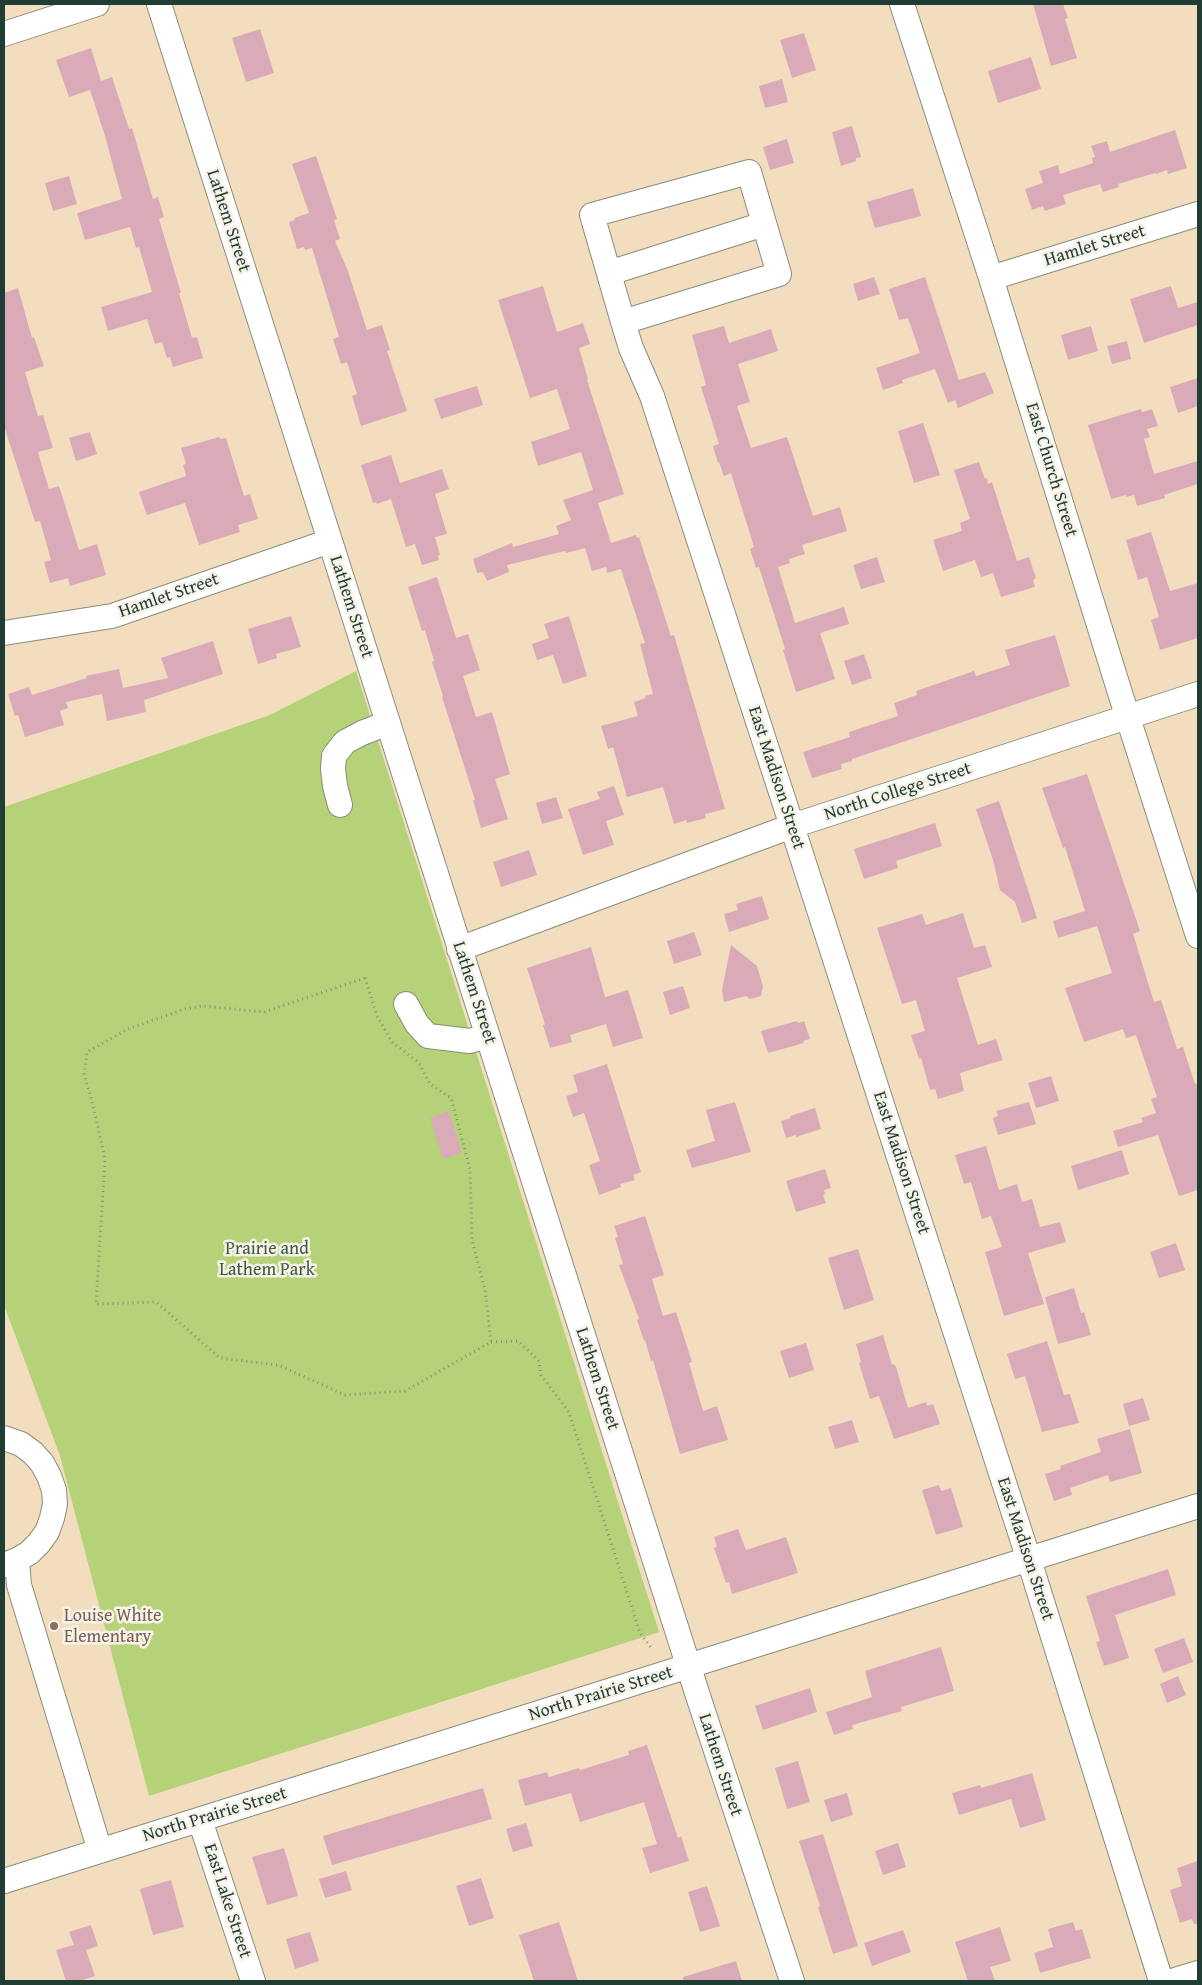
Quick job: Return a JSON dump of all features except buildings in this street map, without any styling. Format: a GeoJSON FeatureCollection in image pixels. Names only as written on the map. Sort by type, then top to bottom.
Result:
{"type":"FeatureCollection","features":[{"type":"Feature","properties":{"kind":"street"},"geometry":{"type":"LineString","coordinates":[[4,34],[97,4]]}},
{"type":"Feature","properties":{"kind":"street","name":"Lathem Street"},"geometry":{"type":"LineString","coordinates":[[159,4],[688,1667],[792,1981]]}},
{"type":"Feature","properties":{"kind":"street","name":"East Church Street"},"geometry":{"type":"LineString","coordinates":[[902,4],[991,278],[1198,936]]}},
{"type":"Feature","properties":{"kind":"street","name":"East Madison Street"},"geometry":{"type":"LineString","coordinates":[[764,224],[749,172],[592,215],[631,348],[652,396],[792,826],[1029,1560],[1161,1981]]}},
{"type":"Feature","properties":{"kind":"street","name":"Hamlet Street"},"geometry":{"type":"LineString","coordinates":[[991,278],[1198,214]]}},
{"type":"Feature","properties":{"kind":"street"},"geometry":{"type":"LineString","coordinates":[[609,273],[764,224],[779,274],[623,322]]}},
{"type":"Feature","properties":{"kind":"street","name":"Hamlet Street"},"geometry":{"type":"LineString","coordinates":[[4,633],[112,616],[330,541]]}},
{"type":"Feature","properties":{"kind":"street","name":"North College Street"},"geometry":{"type":"LineString","coordinates":[[460,948],[792,826],[1198,694]]}},
{"type":"Feature","properties":{"kind":"street"},"geometry":{"type":"LineString","coordinates":[[340,805],[334,786],[334,756],[345,742],[388,723]]}},
{"type":"Feature","properties":{"kind":"street"},"geometry":{"type":"LineString","coordinates":[[406,1004],[417,1024],[428,1036],[470,1041],[487,1036]]}},
{"type":"Feature","properties":{"kind":"street"},"geometry":{"type":"LineString","coordinates":[[4,1438],[21,1444],[33,1453],[42,1463],[54,1490],[55,1504],[47,1532],[34,1548],[11,1562],[100,1851]]}},
{"type":"Feature","properties":{"kind":"street","name":"North Prairie Street"},"geometry":{"type":"LineString","coordinates":[[4,1881],[1198,1506]]}},
{"type":"Feature","properties":{"kind":"street","name":"East Lake Street"},"geometry":{"type":"LineString","coordinates":[[200,1820],[253,1981]]}},
{"type":"Feature","properties":{"kind":"street"},"geometry":{"type":"LineString","coordinates":[[1172,1981],[1198,1973]]}},
{"type":"Feature","properties":{"kind":"path"},"geometry":{"type":"LineString","coordinates":[[491,1342],[484,1289],[472,1240],[470,1169],[451,1098],[430,1084],[419,1063],[392,1042],[378,1016],[365,978],[264,1012],[203,1006],[185,1009],[128,1029],[87,1052],[84,1075],[91,1097],[104,1159],[96,1304],[156,1302],[220,1358],[278,1365],[345,1394],[405,1391],[491,1342],[518,1341],[539,1361],[541,1375],[570,1412],[640,1633],[652,1649]]}},
{"type":"Feature","properties":{"kind":"green space","name":"Prairie and Lathem Park"},"geometry":{"type":"Polygon","coordinates":[[[356,671],[659,1632],[149,1796],[60,1456],[4,1305],[4,807],[270,715],[356,671]]]}},
{"type":"Feature","properties":{"kind":"place","name":"Louise White Elementary"},"geometry":{"type":"Point","coordinates":[54,1626]}}]}
